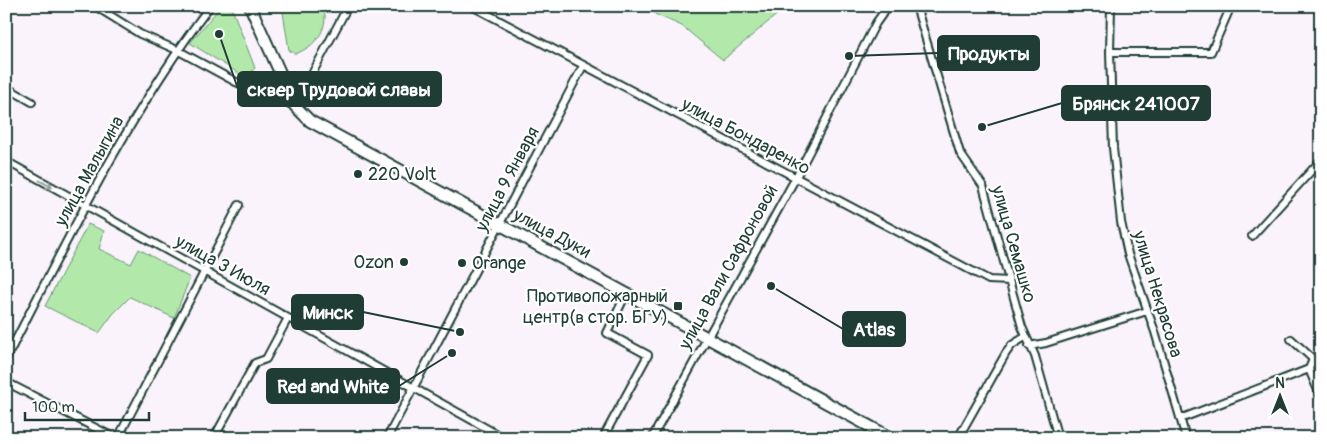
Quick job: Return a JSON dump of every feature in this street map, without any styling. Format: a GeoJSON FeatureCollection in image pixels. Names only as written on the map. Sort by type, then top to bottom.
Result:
{"type":"FeatureCollection","features":[{"type":"Feature","properties":{"kind":"main road","name":"улица Дуки"},"geometry":{"type":"LineString","coordinates":[[250,6],[295,106],[310,121],[627,292],[891,438]]}},
{"type":"Feature","properties":{"kind":"street"},"geometry":{"type":"LineString","coordinates":[[94,6],[140,34],[177,50],[236,82],[295,106],[348,6]]}},
{"type":"Feature","properties":{"kind":"street","name":"улица Малыгина"},"geometry":{"type":"LineString","coordinates":[[6,359],[85,206],[177,50],[210,6]]}},
{"type":"Feature","properties":{"kind":"street","name":"улица Бондаренко"},"geometry":{"type":"LineString","coordinates":[[472,6],[795,179],[990,280],[1009,281]]}},
{"type":"Feature","properties":{"kind":"street","name":"улица Вали Сафроновой"},"geometry":{"type":"LineString","coordinates":[[652,438],[795,179],[876,22],[888,6]]}},
{"type":"Feature","properties":{"kind":"street","name":"улица Семашко"},"geometry":{"type":"LineString","coordinates":[[916,6],[960,153],[983,186],[1025,337],[1035,356],[1050,402],[1058,438]]}},
{"type":"Feature","properties":{"kind":"street","name":"улица Некрасова"},"geometry":{"type":"LineString","coordinates":[[1111,6],[1110,52],[1113,148],[1121,222],[1128,254],[1186,438]]}},
{"type":"Feature","properties":{"kind":"street"},"geometry":{"type":"LineString","coordinates":[[1110,52],[1211,52],[1231,6]]}},
{"type":"Feature","properties":{"kind":"street","name":"улица 9 Января"},"geometry":{"type":"LineString","coordinates":[[387,438],[583,66]]}},
{"type":"Feature","properties":{"kind":"street"},"geometry":{"type":"LineString","coordinates":[[6,87],[32,102]]}},
{"type":"Feature","properties":{"kind":"street"},"geometry":{"type":"LineString","coordinates":[[1252,236],[1321,160]]}},
{"type":"Feature","properties":{"kind":"street","name":"улица 3 Июля"},"geometry":{"type":"LineString","coordinates":[[6,161],[504,438]]}},
{"type":"Feature","properties":{"kind":"street"},"geometry":{"type":"LineString","coordinates":[[6,382],[116,438],[239,205]]}},
{"type":"Feature","properties":{"kind":"street"},"geometry":{"type":"LineString","coordinates":[[605,434],[648,355],[606,333],[627,292]]}},
{"type":"Feature","properties":{"kind":"street"},"geometry":{"type":"LineString","coordinates":[[1029,346],[1046,343],[1147,311]]}},
{"type":"Feature","properties":{"kind":"street"},"geometry":{"type":"LineString","coordinates":[[214,438],[255,363],[266,359],[288,318]]}},
{"type":"Feature","properties":{"kind":"street"},"geometry":{"type":"LineString","coordinates":[[958,438],[1006,352],[1012,345],[1025,337]]}},
{"type":"Feature","properties":{"kind":"street"},"geometry":{"type":"LineString","coordinates":[[1291,339],[1313,359]]}},
{"type":"Feature","properties":{"kind":"street"},"geometry":{"type":"LineString","coordinates":[[1321,356],[1313,359],[1309,369],[1321,398]]}},
{"type":"Feature","properties":{"kind":"street"},"geometry":{"type":"LineString","coordinates":[[1180,419],[1309,369]]}},
{"type":"Feature","properties":{"kind":"green space"},"geometry":{"type":"Polygon","coordinates":[[[221,6],[231,6],[255,68],[246,78],[190,43],[221,6]]]}},
{"type":"Feature","properties":{"kind":"green space"},"geometry":{"type":"Polygon","coordinates":[[[282,6],[321,6],[324,8],[324,23],[319,37],[309,47],[295,54],[289,50],[282,6]]]}},
{"type":"Feature","properties":{"kind":"green space"},"geometry":{"type":"Polygon","coordinates":[[[653,6],[787,6],[723,60],[682,26],[655,14],[653,6]]]}},
{"type":"Feature","properties":{"kind":"green space"},"geometry":{"type":"Polygon","coordinates":[[[88,224],[104,231],[99,249],[131,264],[139,249],[190,278],[174,318],[130,297],[113,314],[99,333],[45,306],[88,224]]]}},
{"type":"Feature","properties":{"kind":"place","name":"сквер Трудовой славы"},"geometry":{"type":"Point","coordinates":[219,34]}},
{"type":"Feature","properties":{"kind":"place","name":"Продукты"},"geometry":{"type":"Point","coordinates":[849,56]}},
{"type":"Feature","properties":{"kind":"place","name":"Брянск 241007"},"geometry":{"type":"Point","coordinates":[982,127]}},
{"type":"Feature","properties":{"kind":"place","name":"220 Volt"},"geometry":{"type":"Point","coordinates":[358,174]}},
{"type":"Feature","properties":{"kind":"place","name":"Ozon"},"geometry":{"type":"Point","coordinates":[404,262]}},
{"type":"Feature","properties":{"kind":"place","name":"Orange"},"geometry":{"type":"Point","coordinates":[462,263]}},
{"type":"Feature","properties":{"kind":"place","name":"Atlas"},"geometry":{"type":"Point","coordinates":[771,286]}},
{"type":"Feature","properties":{"kind":"place","name":"Противопожарный центр(в стор. БГУ)"},"geometry":{"type":"Point","coordinates":[678,306]}},
{"type":"Feature","properties":{"kind":"place","name":"Минск"},"geometry":{"type":"Point","coordinates":[460,332]}},
{"type":"Feature","properties":{"kind":"place","name":"Red and White"},"geometry":{"type":"Point","coordinates":[452,353]}}]}
